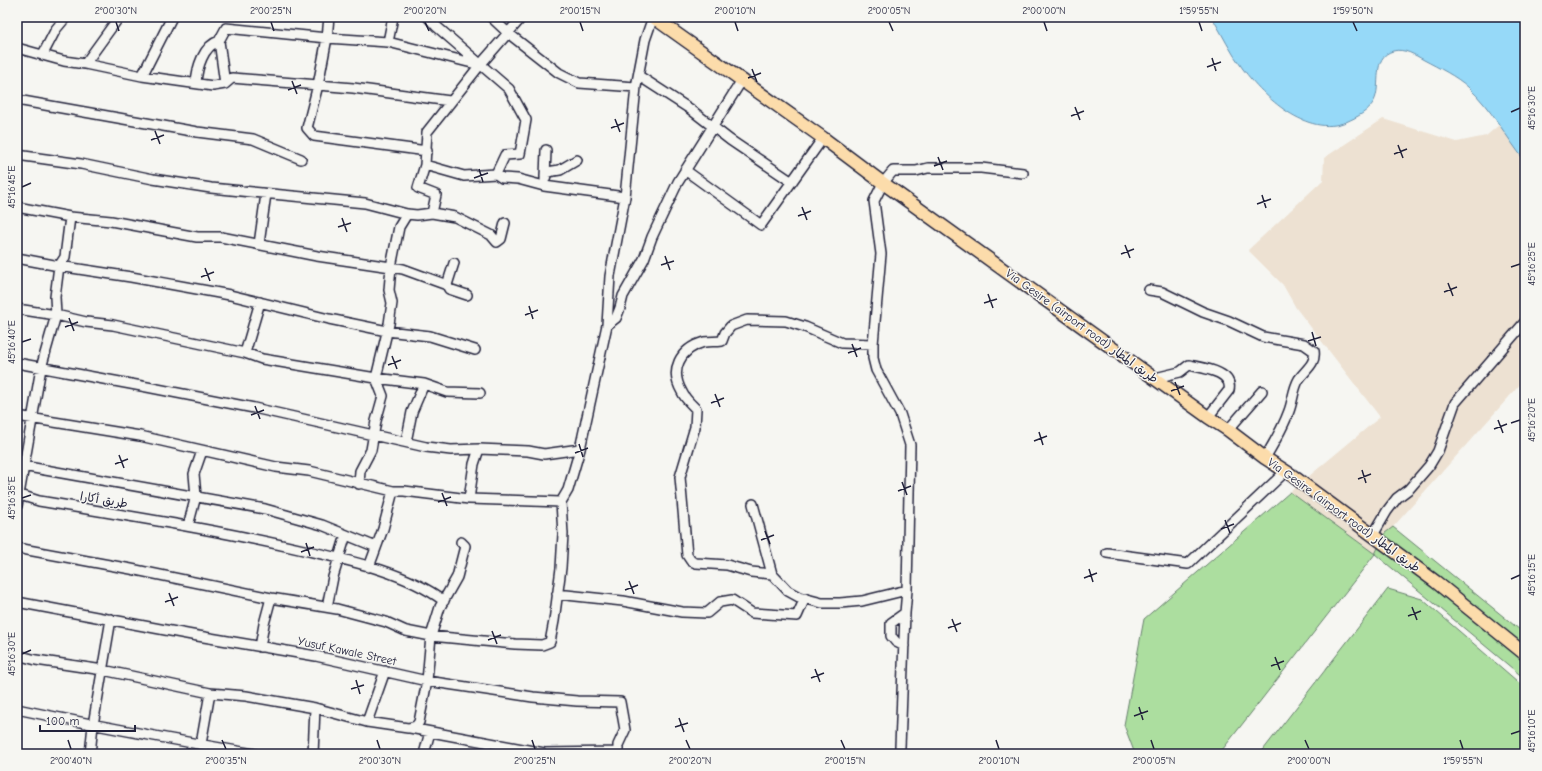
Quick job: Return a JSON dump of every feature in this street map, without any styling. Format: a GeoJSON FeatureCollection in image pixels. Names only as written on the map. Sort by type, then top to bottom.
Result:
{"type":"FeatureCollection","features":[{"type":"Feature","properties":{"kind":"main road","name":"Via Gesire (airport road) طريق المطار"},"geometry":{"type":"LineString","coordinates":[[653,17],[823,138],[882,183],[1265,458],[1286,471],[1436,582],[1525,654]]}},
{"type":"Feature","properties":{"kind":"street"},"geometry":{"type":"LineString","coordinates":[[43,54],[56,29],[66,17]]}},
{"type":"Feature","properties":{"kind":"street"},"geometry":{"type":"LineString","coordinates":[[85,64],[119,17]]}},
{"type":"Feature","properties":{"kind":"street"},"geometry":{"type":"LineString","coordinates":[[142,76],[172,17]]}},
{"type":"Feature","properties":{"kind":"street"},"geometry":{"type":"LineString","coordinates":[[329,17],[327,38],[318,85],[307,128],[314,136],[426,151]]}},
{"type":"Feature","properties":{"kind":"street"},"geometry":{"type":"LineString","coordinates":[[388,42],[393,17]]}},
{"type":"Feature","properties":{"kind":"street"},"geometry":{"type":"LineString","coordinates":[[428,17],[436,26],[509,89],[526,120],[520,154],[505,155],[496,174]]}},
{"type":"Feature","properties":{"kind":"street"},"geometry":{"type":"LineString","coordinates":[[491,17],[508,33],[559,73],[578,83],[636,86]]}},
{"type":"Feature","properties":{"kind":"street"},"geometry":{"type":"LineString","coordinates":[[432,213],[436,195],[418,188],[425,165],[426,132],[480,65],[522,17]]}},
{"type":"Feature","properties":{"kind":"street"},"geometry":{"type":"LineString","coordinates":[[17,548],[139,570],[270,598],[326,607],[386,622],[406,631],[431,636],[515,644],[547,644],[550,642],[557,594],[563,534],[562,502],[568,490],[580,449],[607,325],[610,276],[624,197],[636,86],[645,40],[653,17]]}},
{"type":"Feature","properties":{"kind":"street"},"geometry":{"type":"LineString","coordinates":[[225,84],[219,41],[226,28],[327,38],[388,42],[480,65]]}},
{"type":"Feature","properties":{"kind":"street"},"geometry":{"type":"LineString","coordinates":[[196,83],[197,72],[205,52],[212,43],[219,41]]}},
{"type":"Feature","properties":{"kind":"street"},"geometry":{"type":"LineString","coordinates":[[17,48],[64,61],[142,76],[213,86],[225,84],[232,78],[353,88],[450,101]]}},
{"type":"Feature","properties":{"kind":"street"},"geometry":{"type":"LineString","coordinates":[[638,76],[690,108],[712,126],[792,182]]}},
{"type":"Feature","properties":{"kind":"street"},"geometry":{"type":"LineString","coordinates":[[607,325],[616,318],[620,308],[622,296],[644,259],[655,230],[678,182],[742,80]]}},
{"type":"Feature","properties":{"kind":"street"},"geometry":{"type":"LineString","coordinates":[[17,100],[197,132],[253,139],[301,159]]}},
{"type":"Feature","properties":{"kind":"street"},"geometry":{"type":"LineString","coordinates":[[686,170],[761,225],[823,138]]}},
{"type":"Feature","properties":{"kind":"street"},"geometry":{"type":"LineString","coordinates":[[545,182],[546,150]]}},
{"type":"Feature","properties":{"kind":"street"},"geometry":{"type":"LineString","coordinates":[[17,155],[82,164],[153,179],[211,188],[365,203],[407,214],[416,215],[432,213],[455,218],[491,235],[497,242],[501,239],[505,223]]}},
{"type":"Feature","properties":{"kind":"street"},"geometry":{"type":"LineString","coordinates":[[545,182],[547,172],[560,170],[577,160]]}},
{"type":"Feature","properties":{"kind":"street"},"geometry":{"type":"LineString","coordinates":[[425,165],[464,176],[496,174],[502,178],[545,182],[624,197]]}},
{"type":"Feature","properties":{"kind":"street"},"geometry":{"type":"LineString","coordinates":[[900,747],[907,590],[910,445],[900,414],[876,370],[873,358],[881,254],[874,200],[882,183],[893,171],[916,171],[928,168],[980,168],[1022,173]]}},
{"type":"Feature","properties":{"kind":"street"},"geometry":{"type":"LineString","coordinates":[[259,244],[266,194]]}},
{"type":"Feature","properties":{"kind":"street"},"geometry":{"type":"LineString","coordinates":[[17,208],[70,217],[111,221],[197,237],[221,237],[317,256],[403,269],[447,285],[449,289],[467,295]]}},
{"type":"Feature","properties":{"kind":"street"},"geometry":{"type":"LineString","coordinates":[[359,484],[360,470],[370,450],[383,396],[376,378],[392,303],[389,290],[391,267],[399,227],[407,214]]}},
{"type":"Feature","properties":{"kind":"street"},"geometry":{"type":"LineString","coordinates":[[17,506],[20,466],[33,418],[41,368],[56,316],[55,297],[59,266],[65,257],[70,217]]}},
{"type":"Feature","properties":{"kind":"street"},"geometry":{"type":"LineString","coordinates":[[17,258],[230,295],[329,320],[387,331],[430,336],[475,350]]}},
{"type":"Feature","properties":{"kind":"street"},"geometry":{"type":"LineString","coordinates":[[447,285],[454,263]]}},
{"type":"Feature","properties":{"kind":"street"},"geometry":{"type":"LineString","coordinates":[[1149,290],[1162,292],[1203,312],[1229,321],[1263,337],[1304,344],[1314,351],[1315,358],[1299,380],[1286,418],[1265,458]]}},
{"type":"Feature","properties":{"kind":"street"},"geometry":{"type":"LineString","coordinates":[[245,353],[260,302]]}},
{"type":"Feature","properties":{"kind":"street"},"geometry":{"type":"LineString","coordinates":[[17,309],[86,322],[113,325],[245,353],[262,359],[376,378],[424,384],[447,392],[480,393]]}},
{"type":"Feature","properties":{"kind":"street"},"geometry":{"type":"LineString","coordinates":[[772,574],[751,572],[727,565],[696,563],[691,561],[688,555],[680,476],[695,427],[696,409],[681,392],[676,379],[676,369],[679,359],[688,350],[704,342],[722,341],[725,333],[731,326],[747,320],[786,321],[805,327],[842,343],[873,344]]}},
{"type":"Feature","properties":{"kind":"street"},"geometry":{"type":"LineString","coordinates":[[1373,535],[1387,511],[1397,498],[1409,489],[1438,451],[1455,403],[1525,322]]}},
{"type":"Feature","properties":{"kind":"street"},"geometry":{"type":"LineString","coordinates":[[17,363],[254,408],[426,447],[451,450],[479,449],[528,451],[544,454],[580,449]]}},
{"type":"Feature","properties":{"kind":"street"},"geometry":{"type":"LineString","coordinates":[[1155,378],[1180,372],[1189,365],[1224,375],[1230,385],[1229,390],[1208,417]]}},
{"type":"Feature","properties":{"kind":"street"},"geometry":{"type":"LineString","coordinates":[[406,442],[412,412],[424,384]]}},
{"type":"Feature","properties":{"kind":"street"},"geometry":{"type":"LineString","coordinates":[[1228,430],[1262,391]]}},
{"type":"Feature","properties":{"kind":"street"},"geometry":{"type":"LineString","coordinates":[[17,416],[140,436],[288,469],[308,471],[393,491],[469,499],[562,502]]}},
{"type":"Feature","properties":{"kind":"street"},"geometry":{"type":"LineString","coordinates":[[469,499],[474,464],[479,449]]}},
{"type":"Feature","properties":{"kind":"street"},"geometry":{"type":"LineString","coordinates":[[188,526],[196,496],[194,474],[202,451]]}},
{"type":"Feature","properties":{"kind":"street"},"geometry":{"type":"LineString","coordinates":[[20,466],[196,496],[293,516],[322,525],[376,546]]}},
{"type":"Feature","properties":{"kind":"street"},"geometry":{"type":"LineString","coordinates":[[1107,553],[1188,564],[1286,471]]}},
{"type":"Feature","properties":{"kind":"street"},"geometry":{"type":"LineString","coordinates":[[369,567],[383,529],[393,491]]}},
{"type":"Feature","properties":{"kind":"street","name":"طريق أكارا"},"geometry":{"type":"LineString","coordinates":[[18,495],[39,501],[262,540],[339,558],[406,579],[435,594],[444,601]]}},
{"type":"Feature","properties":{"kind":"street"},"geometry":{"type":"LineString","coordinates":[[753,504],[772,574],[788,591],[822,603],[862,602],[907,590]]}},
{"type":"Feature","properties":{"kind":"street"},"geometry":{"type":"LineString","coordinates":[[326,607],[333,577],[346,535]]}},
{"type":"Feature","properties":{"kind":"street"},"geometry":{"type":"LineString","coordinates":[[408,728],[416,726],[419,722],[427,681],[431,636],[440,607],[457,577],[465,546],[461,542]]}},
{"type":"Feature","properties":{"kind":"street"},"geometry":{"type":"LineString","coordinates":[[557,594],[623,601],[682,612],[707,613],[720,602],[732,600],[752,613],[797,616],[805,598]]}},
{"type":"Feature","properties":{"kind":"street"},"geometry":{"type":"LineString","coordinates":[[260,647],[270,598]]}},
{"type":"Feature","properties":{"kind":"street","name":"Yusuf Kawale Street"},"geometry":{"type":"LineString","coordinates":[[17,602],[316,656],[427,681],[533,697],[577,701],[620,702],[625,730],[618,745],[618,753]]}},
{"type":"Feature","properties":{"kind":"street"},"geometry":{"type":"LineString","coordinates":[[904,646],[896,642],[890,636],[891,623],[905,613]]}},
{"type":"Feature","properties":{"kind":"street"},"geometry":{"type":"LineString","coordinates":[[90,754],[93,726],[111,619]]}},
{"type":"Feature","properties":{"kind":"street"},"geometry":{"type":"LineString","coordinates":[[17,655],[36,660],[103,670],[210,693],[246,696],[315,708],[367,722],[544,752],[618,753]]}},
{"type":"Feature","properties":{"kind":"street"},"geometry":{"type":"LineString","coordinates":[[367,722],[385,671]]}},
{"type":"Feature","properties":{"kind":"street"},"geometry":{"type":"LineString","coordinates":[[207,748],[210,693]]}},
{"type":"Feature","properties":{"kind":"street"},"geometry":{"type":"LineString","coordinates":[[313,754],[315,708]]}},
{"type":"Feature","properties":{"kind":"street"},"geometry":{"type":"LineString","coordinates":[[17,709],[93,726],[207,748],[254,754]]}},
{"type":"Feature","properties":{"kind":"street"},"geometry":{"type":"LineString","coordinates":[[424,754],[430,732]]}},
{"type":"Feature","properties":{"kind":"shaded area"},"geometry":{"type":"Polygon","coordinates":[[[1383,119],[1457,142],[1486,136],[1499,125],[1525,161],[1525,379],[1393,527],[1385,533],[1375,554],[1290,492],[1380,417],[1296,308],[1283,285],[1248,250],[1323,180],[1324,158],[1383,119]]]}},
{"type":"Feature","properties":{"kind":"green space"},"geometry":{"type":"Polygon","coordinates":[[[1290,492],[1375,554],[1219,754],[1135,754],[1124,725],[1144,619],[1290,492]]]}},
{"type":"Feature","properties":{"kind":"green space"},"geometry":{"type":"Polygon","coordinates":[[[1393,527],[1525,634],[1525,679],[1375,554],[1385,533],[1393,527]]]}},
{"type":"Feature","properties":{"kind":"green space"},"geometry":{"type":"Polygon","coordinates":[[[1388,589],[1422,599],[1525,688],[1525,754],[1260,754],[1388,589]]]}},
{"type":"Feature","properties":{"kind":"water"},"geometry":{"type":"Polygon","coordinates":[[[1212,17],[1525,17],[1525,161],[1491,113],[1468,87],[1441,69],[1413,54],[1401,50],[1386,54],[1382,59],[1379,66],[1374,101],[1372,105],[1362,114],[1346,122],[1331,125],[1316,124],[1302,120],[1275,102],[1252,80],[1234,57],[1212,17]]]}}]}
